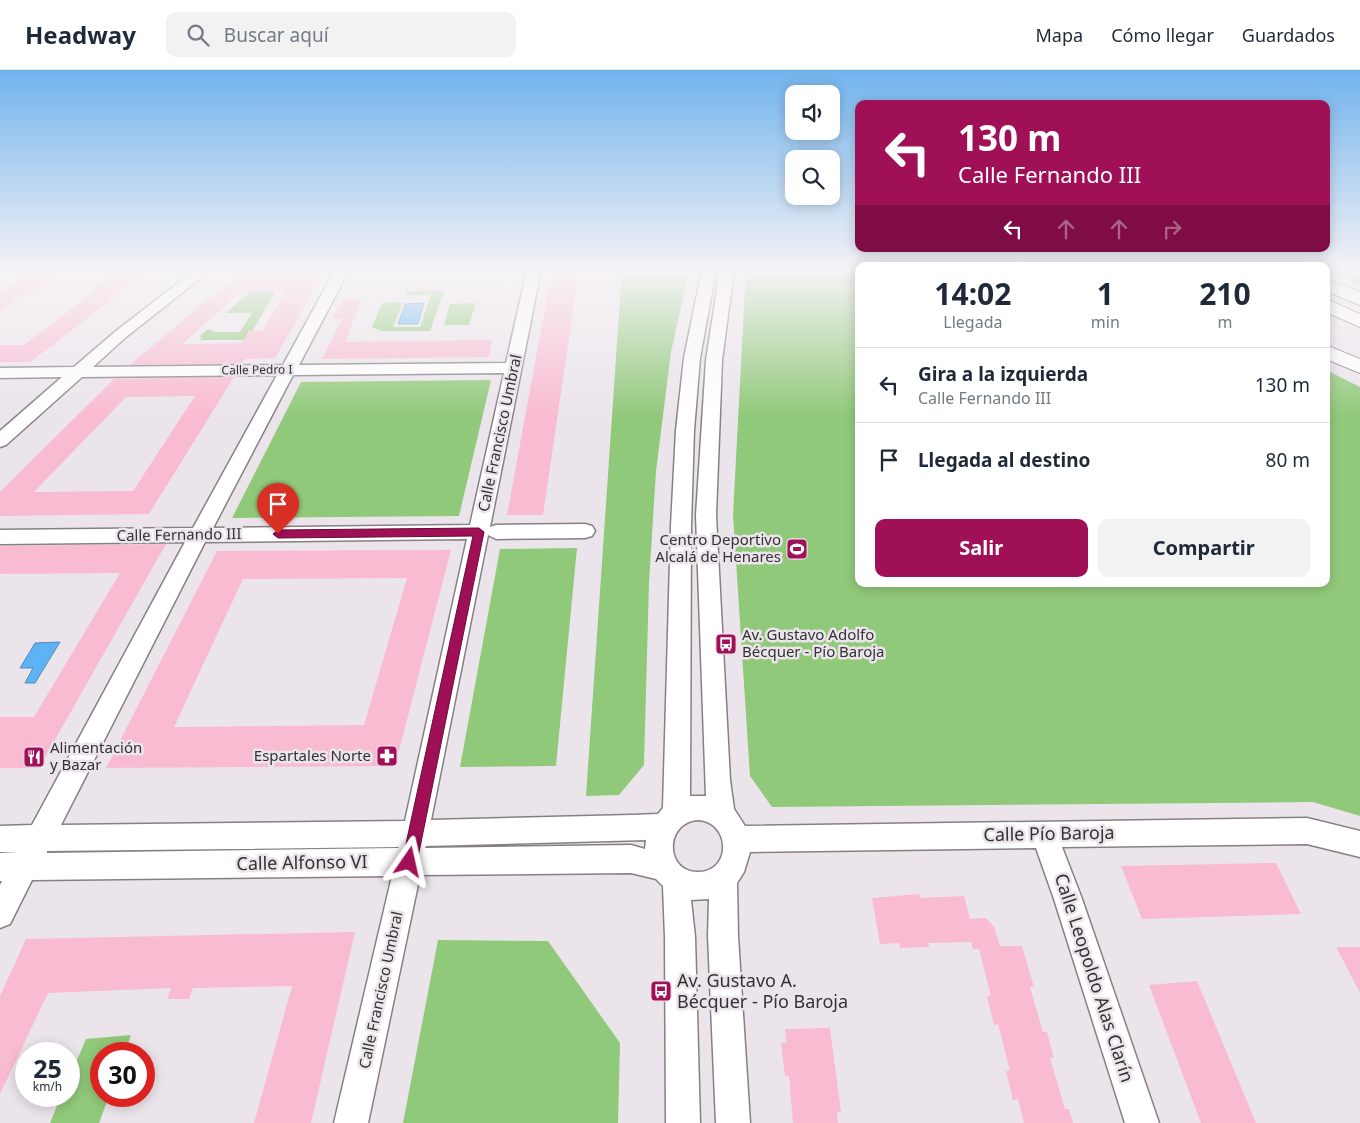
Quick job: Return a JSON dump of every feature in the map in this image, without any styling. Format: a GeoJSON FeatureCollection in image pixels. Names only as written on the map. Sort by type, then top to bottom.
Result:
{"type":"FeatureCollection","features":[{"type":"Feature","properties":{"kind":"highway"},"geometry":{"type":"LineString","coordinates":[[1330,334],[1360,348]]}},
{"type":"Feature","properties":{"kind":"highway"},"geometry":{"type":"LineString","coordinates":[[1330,353],[1360,367]]}},
{"type":"Feature","properties":{"kind":"street"},"geometry":{"type":"LineString","coordinates":[[0,424],[59,373],[126,319]]}},
{"type":"Feature","properties":{"kind":"street"},"geometry":{"type":"LineString","coordinates":[[0,441],[76,372],[142,319]]}},
{"type":"Feature","properties":{"kind":"street"},"geometry":{"type":"LineString","coordinates":[[0,914],[12,867],[39,839],[315,319]]}},
{"type":"Feature","properties":{"kind":"street","name":"Calle Francisco Umbral"},"geometry":{"type":"LineString","coordinates":[[351,1123],[415,833],[488,532],[514,368],[524,319]]}},
{"type":"Feature","properties":{"kind":"street"},"geometry":{"type":"LineString","coordinates":[[684,1123],[680,937],[669,873],[658,852],[659,838],[677,801],[681,526],[692,358],[700,319]]}},
{"type":"Feature","properties":{"kind":"street"},"geometry":{"type":"LineString","coordinates":[[720,319],[714,360],[706,515],[717,780],[722,816]]}},
{"type":"Feature","properties":{"kind":"street","name":"Calle Pedro I"},"geometry":{"type":"LineString","coordinates":[[0,373],[514,368]]}},
{"type":"Feature","properties":{"kind":"street","name":"Calle Fernando III"},"geometry":{"type":"LineString","coordinates":[[0,537],[586,531]]}},
{"type":"Feature","properties":{"kind":"street"},"geometry":{"type":"LineString","coordinates":[[669,820],[686,810],[698,808],[711,810],[722,816],[731,826],[737,839],[737,854],[732,869],[724,878],[700,887],[687,885],[669,873]]}},
{"type":"Feature","properties":{"kind":"street","name":"Calle Alfonso VI"},"geometry":{"type":"LineString","coordinates":[[0,839],[632,828],[669,820]]}},
{"type":"Feature","properties":{"kind":"street","name":"Calle Pío Baroja"},"geometry":{"type":"LineString","coordinates":[[737,839],[1307,831],[1360,844]]}},
{"type":"Feature","properties":{"kind":"street","name":"Calle Leopoldo Alas Clarín"},"geometry":{"type":"LineString","coordinates":[[1044,834],[1068,899],[1142,1123]]}},
{"type":"Feature","properties":{"kind":"street","name":"Calle Alfonso VI"},"geometry":{"type":"LineString","coordinates":[[12,867],[632,858],[669,873]]}},
{"type":"Feature","properties":{"kind":"street"},"geometry":{"type":"LineString","coordinates":[[724,878],[723,936],[733,1123]]}},
{"type":"Feature","properties":{"kind":"green space"},"geometry":{"type":"Polygon","coordinates":[[[248,319],[259,319],[244,340],[200,340],[202,337],[199,337],[208,329],[216,332],[240,332],[248,319]]]}},
{"type":"Feature","properties":{"kind":"green space"},"geometry":{"type":"Polygon","coordinates":[[[375,319],[396,319],[393,327],[420,327],[423,319],[434,319],[430,331],[382,331],[372,327],[375,319]]]}},
{"type":"Feature","properties":{"kind":"green space"},"geometry":{"type":"Polygon","coordinates":[[[446,319],[471,319],[469,325],[444,325],[446,319]]]}},
{"type":"Feature","properties":{"kind":"green space"},"geometry":{"type":"Polygon","coordinates":[[[619,319],[678,319],[671,352],[656,471],[649,583],[644,765],[619,795],[586,796],[619,319]]]}},
{"type":"Feature","properties":{"kind":"green space","name":"Centro Deportivo Alcalá de Henares"},"geometry":{"type":"Polygon","coordinates":[[[743,319],[855,319],[855,587],[1330,587],[1330,372],[1360,387],[1360,816],[1313,802],[772,807],[750,776],[733,515],[743,319]]]}},
{"type":"Feature","properties":{"kind":"green space"},"geometry":{"type":"Polygon","coordinates":[[[491,380],[459,516],[232,518],[301,382],[491,380]]]}},
{"type":"Feature","properties":{"kind":"green space"},"geometry":{"type":"Polygon","coordinates":[[[577,548],[556,766],[460,767],[500,549],[577,548]]]}},
{"type":"Feature","properties":{"kind":"green space"},"geometry":{"type":"Polygon","coordinates":[[[438,940],[548,941],[620,1043],[618,1123],[403,1123],[438,940]]]}},
{"type":"Feature","properties":{"kind":"green space"},"geometry":{"type":"Polygon","coordinates":[[[131,1035],[128,1042],[90,1042],[90,1107],[105,1107],[99,1123],[50,1123],[57,1107],[80,1107],[80,1053],[86,1039],[131,1035]]]}},
{"type":"Feature","properties":{"kind":"water"},"geometry":{"type":"Polygon","coordinates":[[[400,319],[419,319],[418,324],[398,324],[400,319]]]}},
{"type":"Feature","properties":{"kind":"water"},"geometry":{"type":"Polygon","coordinates":[[[60,642],[35,683],[25,683],[33,668],[20,668],[35,643],[60,642]]]}},
{"type":"Feature","properties":{"kind":"building"},"geometry":{"type":"Polygon","coordinates":[[[58,319],[86,319],[30,362],[0,362],[0,345],[24,345],[58,319]]]}},
{"type":"Feature","properties":{"kind":"building"},"geometry":{"type":"Polygon","coordinates":[[[185,319],[210,319],[182,344],[242,343],[249,331],[262,331],[269,319],[297,319],[275,358],[245,359],[242,364],[130,365],[185,319]]]}},
{"type":"Feature","properties":{"kind":"building"},"geometry":{"type":"Polygon","coordinates":[[[342,319],[354,319],[345,342],[492,340],[489,357],[322,359],[342,319]]]}},
{"type":"Feature","properties":{"kind":"building"},"geometry":{"type":"Polygon","coordinates":[[[543,319],[572,319],[543,515],[507,515],[543,319]]]}},
{"type":"Feature","properties":{"kind":"building"},"geometry":{"type":"Polygon","coordinates":[[[234,377],[149,514],[0,516],[0,492],[114,379],[234,377]],[[195,396],[126,397],[34,492],[133,491],[195,396]]]}},
{"type":"Feature","properties":{"kind":"building"},"geometry":{"type":"Polygon","coordinates":[[[166,544],[39,768],[0,768],[0,717],[34,717],[120,573],[0,574],[0,546],[166,544]]]}},
{"type":"Feature","properties":{"kind":"building"},"geometry":{"type":"Polygon","coordinates":[[[451,550],[395,766],[106,768],[217,551],[451,550]],[[407,578],[243,579],[174,727],[364,725],[407,578]]]}},
{"type":"Feature","properties":{"kind":"building"},"geometry":{"type":"Polygon","coordinates":[[[1276,863],[1301,914],[1142,919],[1121,866],[1276,863]]]}},
{"type":"Feature","properties":{"kind":"building"},"geometry":{"type":"Polygon","coordinates":[[[919,894],[920,898],[964,896],[970,919],[986,918],[994,927],[1000,946],[1022,946],[1034,987],[1030,987],[1043,1032],[1047,1032],[1054,1058],[1050,1058],[1065,1109],[1069,1109],[1073,1123],[1024,1123],[1018,1099],[1013,1100],[1006,1071],[1010,1071],[998,1024],[994,1025],[987,996],[991,996],[979,949],[973,949],[971,942],[928,943],[929,947],[900,948],[899,943],[880,944],[872,898],[919,894]]]}},
{"type":"Feature","properties":{"kind":"building"},"geometry":{"type":"Polygon","coordinates":[[[355,932],[311,1123],[254,1123],[292,986],[193,988],[189,999],[167,999],[171,988],[48,993],[25,1042],[15,1042],[15,1062],[0,1094],[0,996],[26,939],[355,932]]]}},
{"type":"Feature","properties":{"kind":"building"},"geometry":{"type":"Polygon","coordinates":[[[1336,947],[1360,947],[1360,993],[1336,947]]]}},
{"type":"Feature","properties":{"kind":"building"},"geometry":{"type":"Polygon","coordinates":[[[1197,981],[1256,1123],[1201,1123],[1149,985],[1197,981]]]}},
{"type":"Feature","properties":{"kind":"building"},"geometry":{"type":"Polygon","coordinates":[[[830,1028],[841,1112],[837,1112],[838,1123],[793,1123],[789,1076],[785,1076],[781,1043],[786,1043],[785,1029],[830,1028]]]}},
{"type":"Feature","properties":{"kind":"place","name":"Centro Deportivo Alcalá de Henares"},"geometry":{"type":"Point","coordinates":[797,549]}},
{"type":"Feature","properties":{"kind":"place","name":"Av. Gustavo Adolfo Bécquer - Pío Baroja"},"geometry":{"type":"Point","coordinates":[726,644]}},
{"type":"Feature","properties":{"kind":"place","name":"Espartales Norte"},"geometry":{"type":"Point","coordinates":[387,756]}},
{"type":"Feature","properties":{"kind":"place","name":"Alimentación y Bazar"},"geometry":{"type":"Point","coordinates":[34,757]}},
{"type":"Feature","properties":{"kind":"place","name":"Av. Gustavo A. Bécquer - Pío Baroja"},"geometry":{"type":"Point","coordinates":[661,991]}},
{"type":"Feature","properties":{"kind":"route"},"geometry":{"type":"LineString","coordinates":[[278,534],[479,532],[409,862]]}}]}
